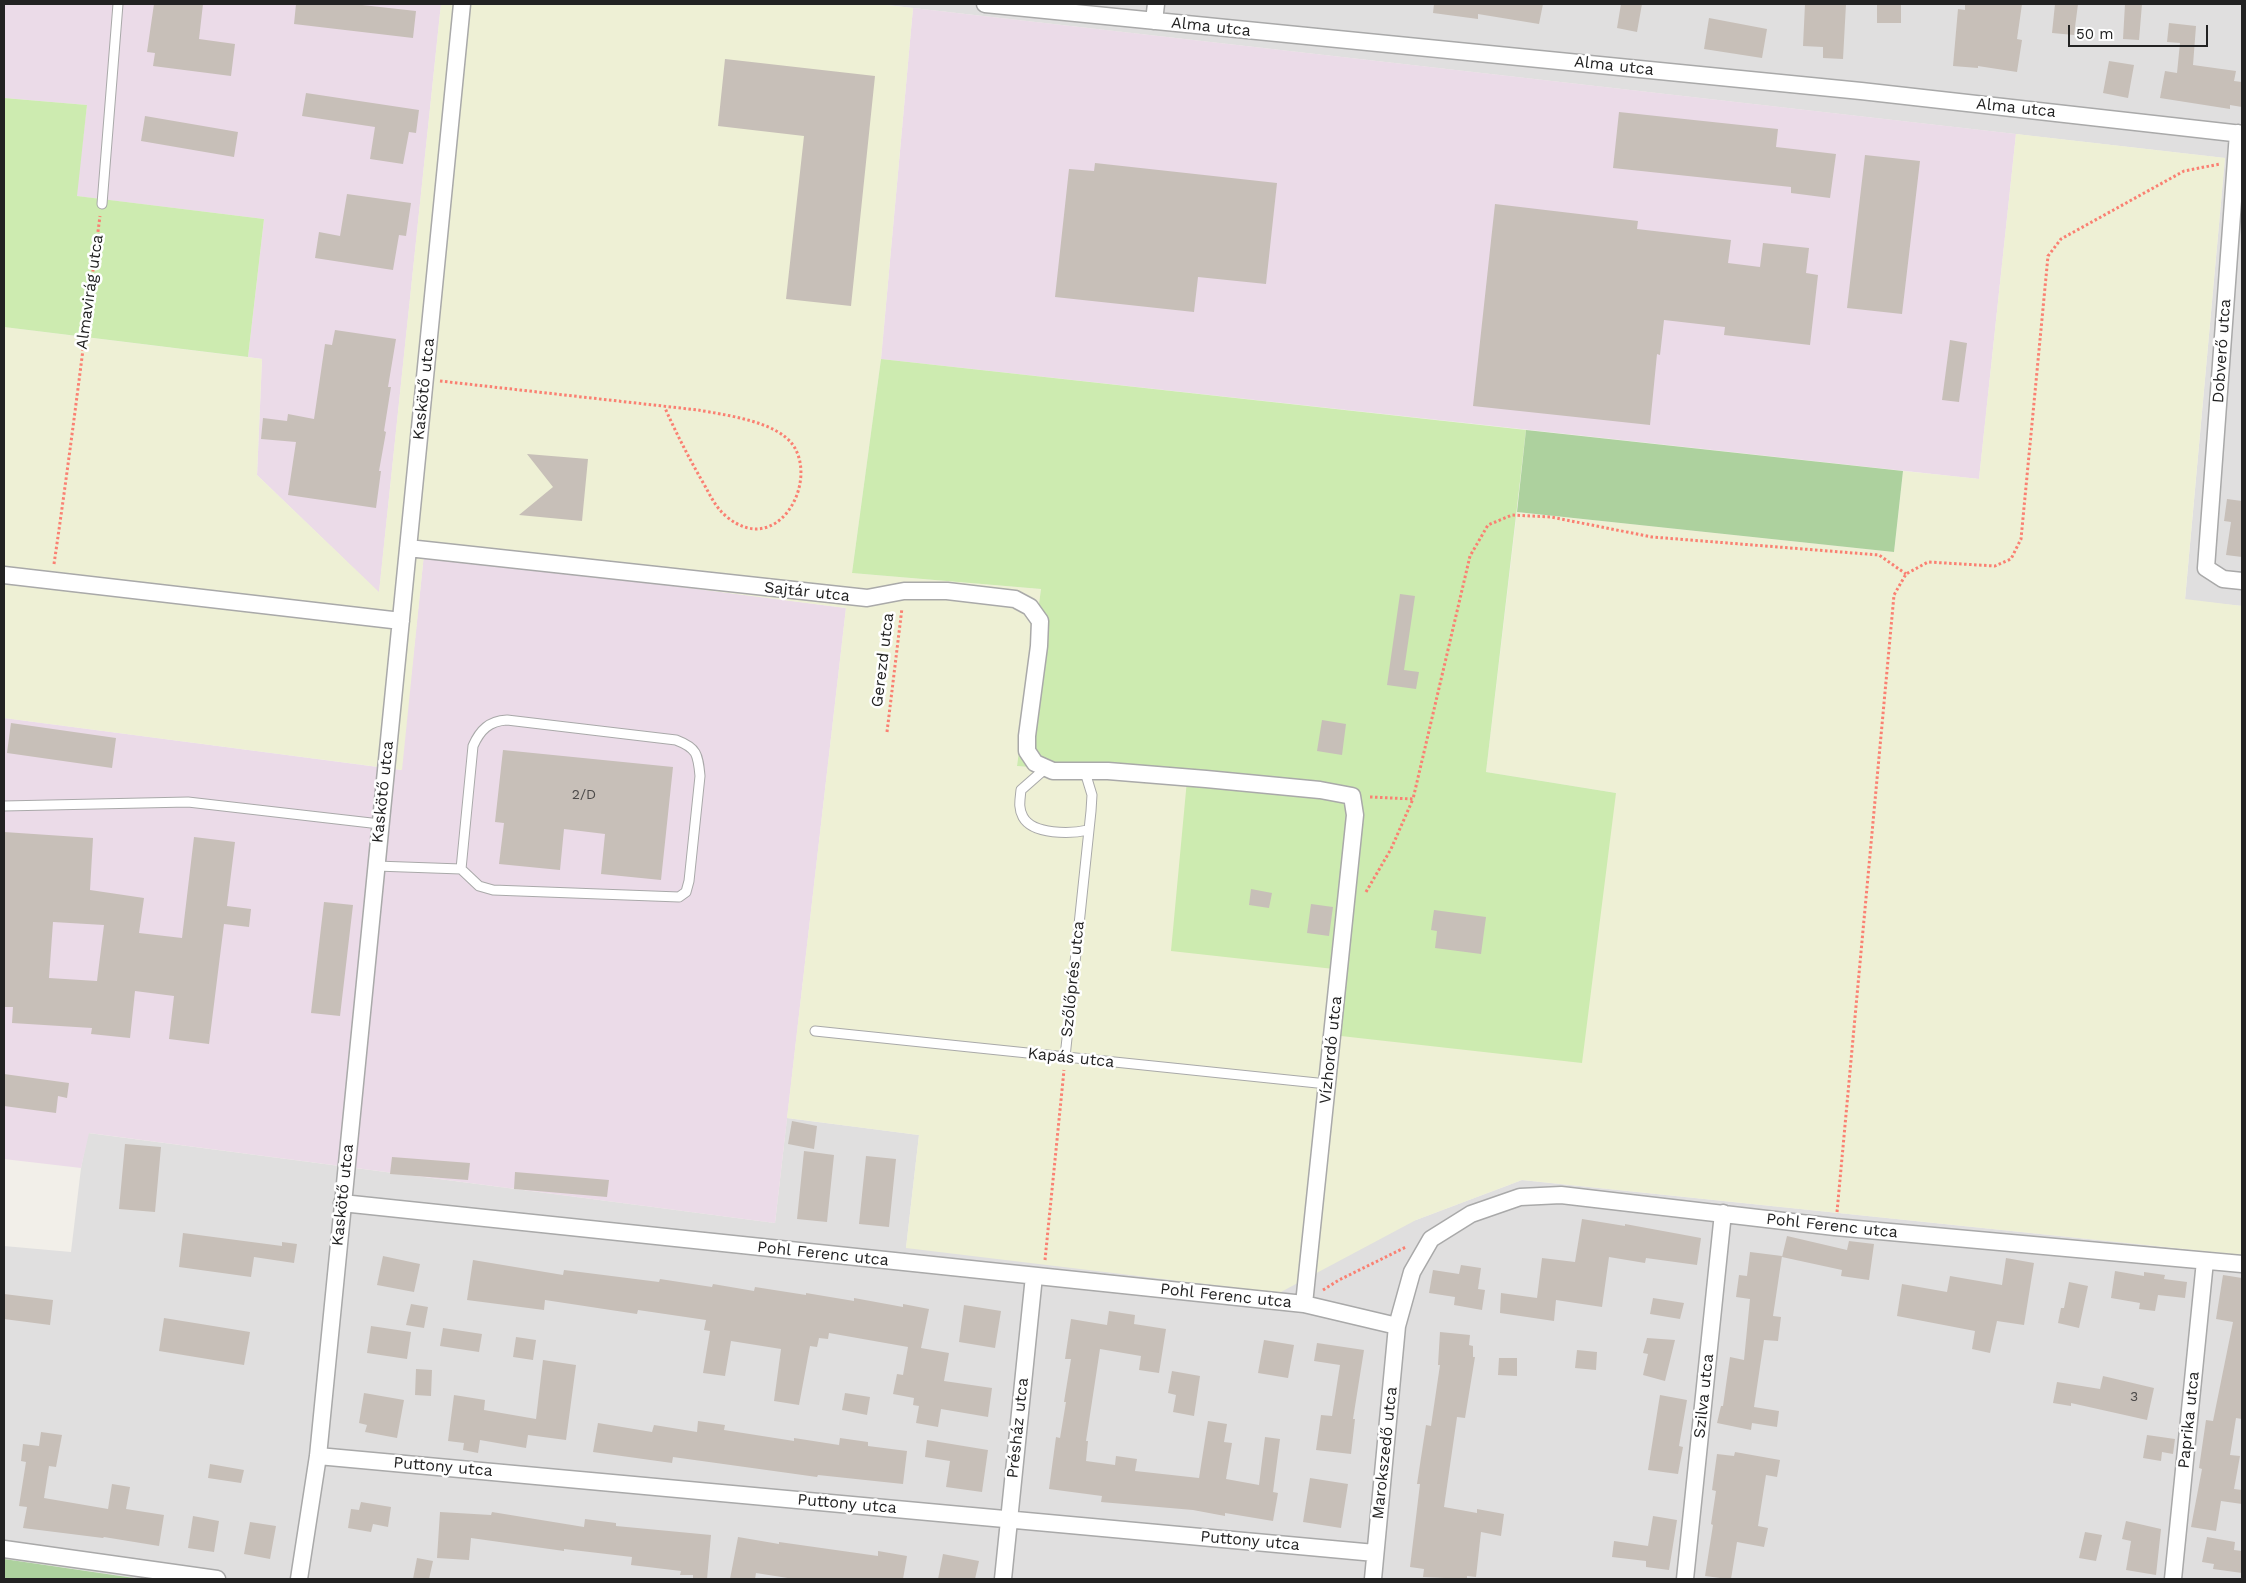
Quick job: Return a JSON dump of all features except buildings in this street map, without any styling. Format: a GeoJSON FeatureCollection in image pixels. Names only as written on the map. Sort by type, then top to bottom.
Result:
{"type":"FeatureCollection","features":[{"type":"Feature","properties":{"kind":"street","name":"Kaskötő utca"},"geometry":{"type":"LineString","coordinates":[[300,1579],[318,1456],[462,4]]}},
{"type":"Feature","properties":{"kind":"street","name":"Alma utca"},"geometry":{"type":"LineString","coordinates":[[984,4],[1861,91],[2240,134]]}},
{"type":"Feature","properties":{"kind":"street"},"geometry":{"type":"LineString","coordinates":[[1154,21],[1156,4]]}},
{"type":"Feature","properties":{"kind":"street","name":"Dobverő utca"},"geometry":{"type":"LineString","coordinates":[[2240,134],[2236,161],[2206,568],[2223,579],[2242,581]]}},
{"type":"Feature","properties":{"kind":"street","name":"Sajtár utca"},"geometry":{"type":"LineString","coordinates":[[408,548],[867,598],[904,591],[947,591],[1015,600],[1030,607],[1040,621],[1027,751],[1035,763],[1046,768]]}},
{"type":"Feature","properties":{"kind":"street"},"geometry":{"type":"LineString","coordinates":[[4,575],[400,621]]}},
{"type":"Feature","properties":{"kind":"street"},"geometry":{"type":"LineString","coordinates":[[1046,768],[1054,771],[1108,772],[1320,790],[1352,796]]}},
{"type":"Feature","properties":{"kind":"street","name":"Vízhordó utca"},"geometry":{"type":"LineString","coordinates":[[1304,1304],[1355,815],[1352,796]]}},
{"type":"Feature","properties":{"kind":"street","name":"Pohl Ferenc utca"},"geometry":{"type":"LineString","coordinates":[[342,1203],[1304,1304],[1397,1326],[1412,1272],[1431,1239],[1471,1214],[1520,1197],[1561,1195],[1723,1213],[1835,1228],[2242,1264]]}},
{"type":"Feature","properties":{"kind":"street","name":"Szilva utca"},"geometry":{"type":"LineString","coordinates":[[1686,1579],[1723,1213]]}},
{"type":"Feature","properties":{"kind":"street","name":"Paprika utca"},"geometry":{"type":"LineString","coordinates":[[2173,1579],[2205,1261]]}},
{"type":"Feature","properties":{"kind":"street","name":"Présház utca"},"geometry":{"type":"LineString","coordinates":[[1003,1579],[1008,1519],[1039,1277]]}},
{"type":"Feature","properties":{"kind":"street","name":"Marokszedő utca"},"geometry":{"type":"LineString","coordinates":[[1373,1579],[1397,1326]]}},
{"type":"Feature","properties":{"kind":"street","name":"Puttony utca"},"geometry":{"type":"LineString","coordinates":[[318,1456],[1375,1553]]}},
{"type":"Feature","properties":{"kind":"street"},"geometry":{"type":"LineString","coordinates":[[4,1549],[217,1579]]}},
{"type":"Feature","properties":{"kind":"lane"},"geometry":{"type":"LineString","coordinates":[[102,204],[118,4]]}},
{"type":"Feature","properties":{"kind":"lane"},"geometry":{"type":"LineString","coordinates":[[376,866],[460,869],[478,886],[493,890],[679,898],[686,892],[690,871],[700,776],[698,759],[694,750],[676,740],[507,720],[492,723],[484,728],[473,746],[460,869]]}},
{"type":"Feature","properties":{"kind":"lane"},"geometry":{"type":"LineString","coordinates":[[1046,768],[1021,790],[1019,805],[1024,818],[1036,827],[1054,832],[1072,834],[1088,830]]}},
{"type":"Feature","properties":{"kind":"lane","name":"Szőlőprés utca"},"geometry":{"type":"LineString","coordinates":[[1065,1057],[1092,795],[1085,772]]}},
{"type":"Feature","properties":{"kind":"lane"},"geometry":{"type":"LineString","coordinates":[[4,806],[188,802],[380,824]]}},
{"type":"Feature","properties":{"kind":"lane","name":"Kapás utca"},"geometry":{"type":"LineString","coordinates":[[815,1031],[1327,1084]]}},
{"type":"Feature","properties":{"kind":"path"},"geometry":{"type":"LineString","coordinates":[[1835,1228],[1894,595],[1906,574],[1928,562],[1995,566],[2011,559],[2021,539],[2048,256],[2061,239],[2184,171],[2236,161]]}},
{"type":"Feature","properties":{"kind":"path","name":"Almavirág utca"},"geometry":{"type":"LineString","coordinates":[[51,580],[68,470],[102,204]]}},
{"type":"Feature","properties":{"kind":"path"},"geometry":{"type":"LineString","coordinates":[[425,379],[665,408],[698,410],[740,418],[776,431],[792,444],[800,462],[799,486],[795,502],[773,525],[761,530],[749,529],[726,516],[715,504],[693,467],[665,408]]}},
{"type":"Feature","properties":{"kind":"path"},"geometry":{"type":"LineString","coordinates":[[1362,898],[1391,849],[1413,799],[1470,556],[1488,525],[1512,515],[1551,517],[1652,537],[1879,555],[1906,574]]}},
{"type":"Feature","properties":{"kind":"path","name":"Gerezd utca"},"geometry":{"type":"LineString","coordinates":[[888,732],[904,591]]}},
{"type":"Feature","properties":{"kind":"path"},"geometry":{"type":"LineString","coordinates":[[1352,796],[1413,799]]}},
{"type":"Feature","properties":{"kind":"path","name":"Szőlőprés utca"},"geometry":{"type":"LineString","coordinates":[[1039,1277],[1065,1057]]}},
{"type":"Feature","properties":{"kind":"path","name":"Pohl Ferenc utca"},"geometry":{"type":"LineString","coordinates":[[1304,1304],[1347,1275],[1397,1250],[1431,1239]]}},
{"type":"Feature","properties":{"kind":"shaded area"},"geometry":{"type":"Polygon","coordinates":[[[4,4],[441,4],[379,593],[257,475],[262,359],[248,357],[264,219],[76,196],[87,105],[4,98],[4,4]]]}},
{"type":"Feature","properties":{"kind":"shaded area"},"geometry":{"type":"Polygon","coordinates":[[[878,4],[2242,4],[2242,606],[2185,600],[2225,158],[878,4]]]}},
{"type":"Feature","properties":{"kind":"shaded area"},"geometry":{"type":"Polygon","coordinates":[[[913,8],[2016,134],[1979,479],[881,359],[913,8]]]}},
{"type":"Feature","properties":{"kind":"shaded area"},"geometry":{"type":"Polygon","coordinates":[[[424,554],[846,608],[775,1223],[89,1133],[81,1168],[4,1159],[4,718],[401,770],[424,554]]]}},
{"type":"Feature","properties":{"kind":"shaded area"},"geometry":{"type":"Polygon","coordinates":[[[787,1118],[919,1135],[906,1248],[1416,1220],[1522,1180],[2242,1255],[2242,1579],[141,1579],[4,1559],[4,1246],[71,1252],[81,1168],[88,1133],[775,1223],[787,1118]]]}},
{"type":"Feature","properties":{"kind":"green space"},"geometry":{"type":"Polygon","coordinates":[[[441,4],[877,4],[913,8],[881,359],[852,573],[1041,589],[1017,766],[1187,780],[1335,969],[1323,1034],[1616,793],[1486,772],[1517,512],[1894,552],[1903,471],[1979,479],[2016,134],[2225,158],[2185,599],[2242,606],[2242,1255],[1522,1180],[1416,1220],[1279,1293],[906,1248],[919,1135],[787,1118],[846,608],[424,554],[402,770],[4,718],[4,327],[262,359],[257,475],[379,592],[441,4]]]}},
{"type":"Feature","properties":{"kind":"green space"},"geometry":{"type":"Polygon","coordinates":[[[4,98],[87,105],[77,196],[264,219],[248,357],[4,327],[4,98]]]}},
{"type":"Feature","properties":{"kind":"green space"},"geometry":{"type":"Polygon","coordinates":[[[881,359],[1526,430],[1486,772],[1616,793],[1582,1063],[1323,1034],[1334,969],[1171,951],[1187,780],[1017,766],[1041,589],[852,573],[881,359]]]}},
{"type":"Feature","properties":{"kind":"green space"},"geometry":{"type":"Polygon","coordinates":[[[1526,430],[1903,471],[1894,552],[1517,512],[1526,430]]]}},
{"type":"Feature","properties":{"kind":"green space"},"geometry":{"type":"Polygon","coordinates":[[[4,1559],[141,1579],[4,1579],[4,1559]]]}}]}
